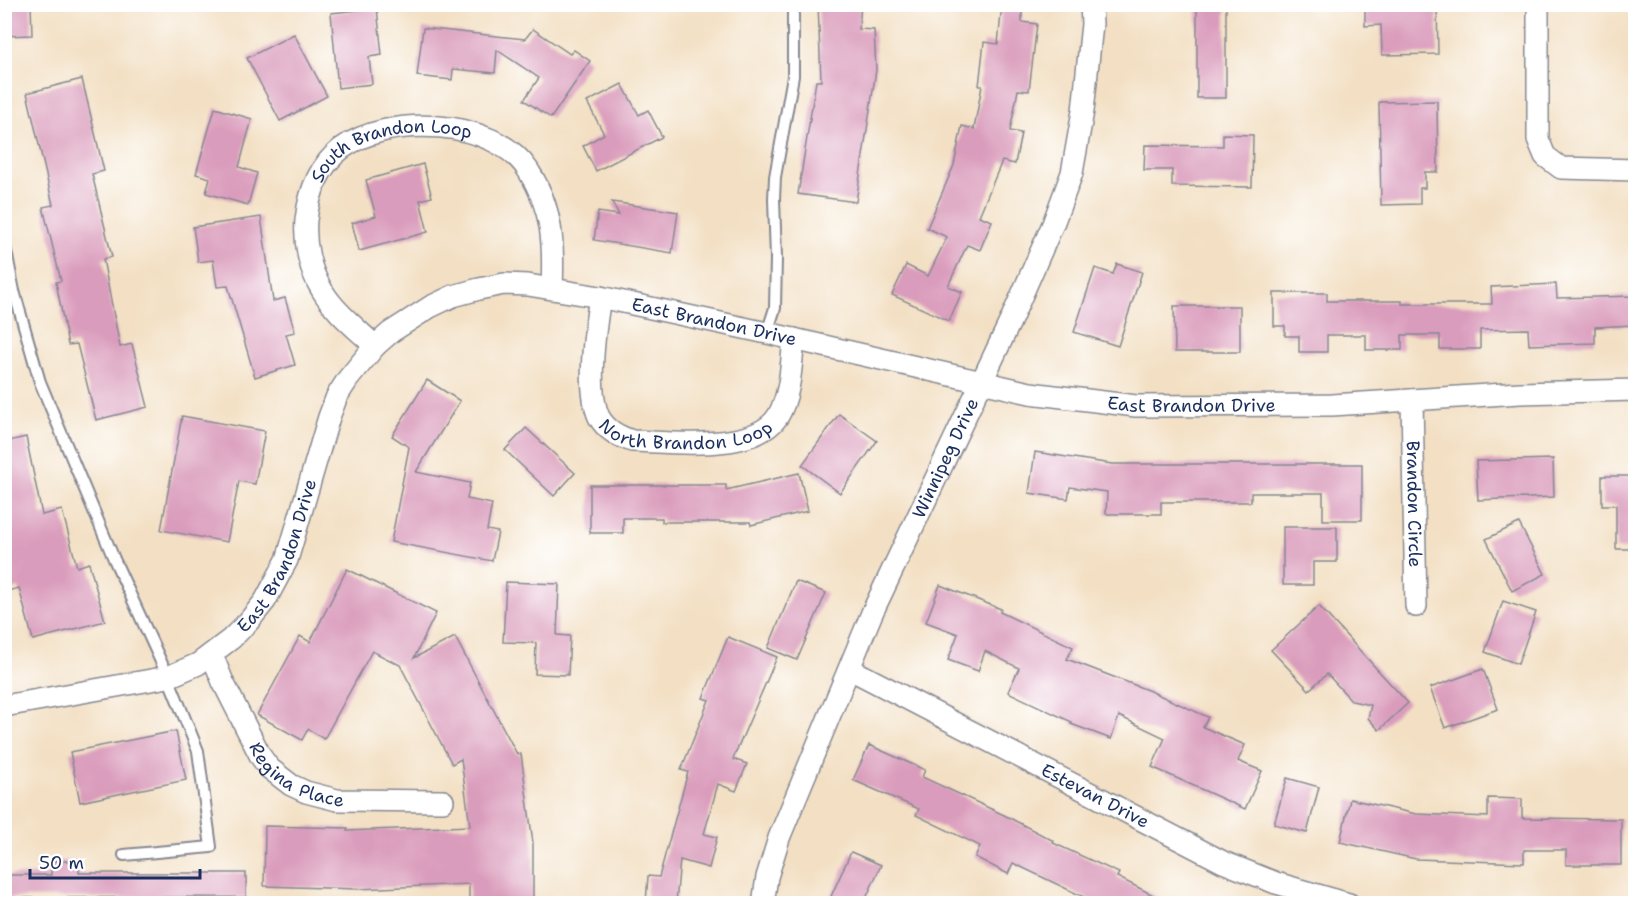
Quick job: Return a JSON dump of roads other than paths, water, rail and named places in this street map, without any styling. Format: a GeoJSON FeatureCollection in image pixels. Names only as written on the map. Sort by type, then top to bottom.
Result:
{"type":"FeatureCollection","features":[{"type":"Feature","properties":{"kind":"street","name":"Winnipeg Drive"},"geometry":{"type":"LineString","coordinates":[[763,903],[767,878],[779,838],[873,614],[982,382],[1053,224],[1072,172],[1083,111],[1092,24],[1091,4]]}},
{"type":"Feature","properties":{"kind":"street"},"geometry":{"type":"LineString","coordinates":[[1538,4],[1538,139],[1545,156],[1561,168],[1635,170]]}},
{"type":"Feature","properties":{"kind":"street","name":"South Brandon Loop"},"geometry":{"type":"LineString","coordinates":[[375,346],[337,309],[322,290],[313,271],[306,228],[313,185],[325,165],[340,150],[359,138],[410,127],[437,127],[463,131],[491,140],[512,152],[528,169],[548,214],[552,234],[552,288]]}},
{"type":"Feature","properties":{"kind":"street","name":"East Brandon Drive"},"geometry":{"type":"LineString","coordinates":[[4,706],[168,677],[212,655],[248,622],[265,602],[277,582],[294,539],[316,457],[337,396],[348,379],[375,346],[410,319],[453,296],[504,284],[552,288],[600,297],[1030,393],[1136,406],[1332,405],[1520,393],[1635,390]]}},
{"type":"Feature","properties":{"kind":"street","name":"North Brandon Loop"},"geometry":{"type":"LineString","coordinates":[[600,297],[593,357],[595,405],[608,429],[632,441],[720,442],[752,436],[768,428],[777,417],[784,402],[794,339]]}},
{"type":"Feature","properties":{"kind":"street","name":"Brandon Circle"},"geometry":{"type":"LineString","coordinates":[[1412,400],[1416,606]]}},
{"type":"Feature","properties":{"kind":"street","name":"Regina Place"},"geometry":{"type":"LineString","coordinates":[[212,655],[261,757],[269,768],[291,785],[306,792],[337,800],[443,801]]}},
{"type":"Feature","properties":{"kind":"street","name":"Estevan Drive"},"geometry":{"type":"LineString","coordinates":[[850,669],[1223,862],[1276,884],[1349,903]]}},
{"type":"Feature","properties":{"kind":"lane"},"geometry":{"type":"LineString","coordinates":[[767,333],[775,308],[775,177],[793,76],[793,4]]}},
{"type":"Feature","properties":{"kind":"lane"},"geometry":{"type":"LineString","coordinates":[[4,241],[17,301],[40,382],[114,559],[168,677],[198,750],[211,847],[124,855]]}}]}
